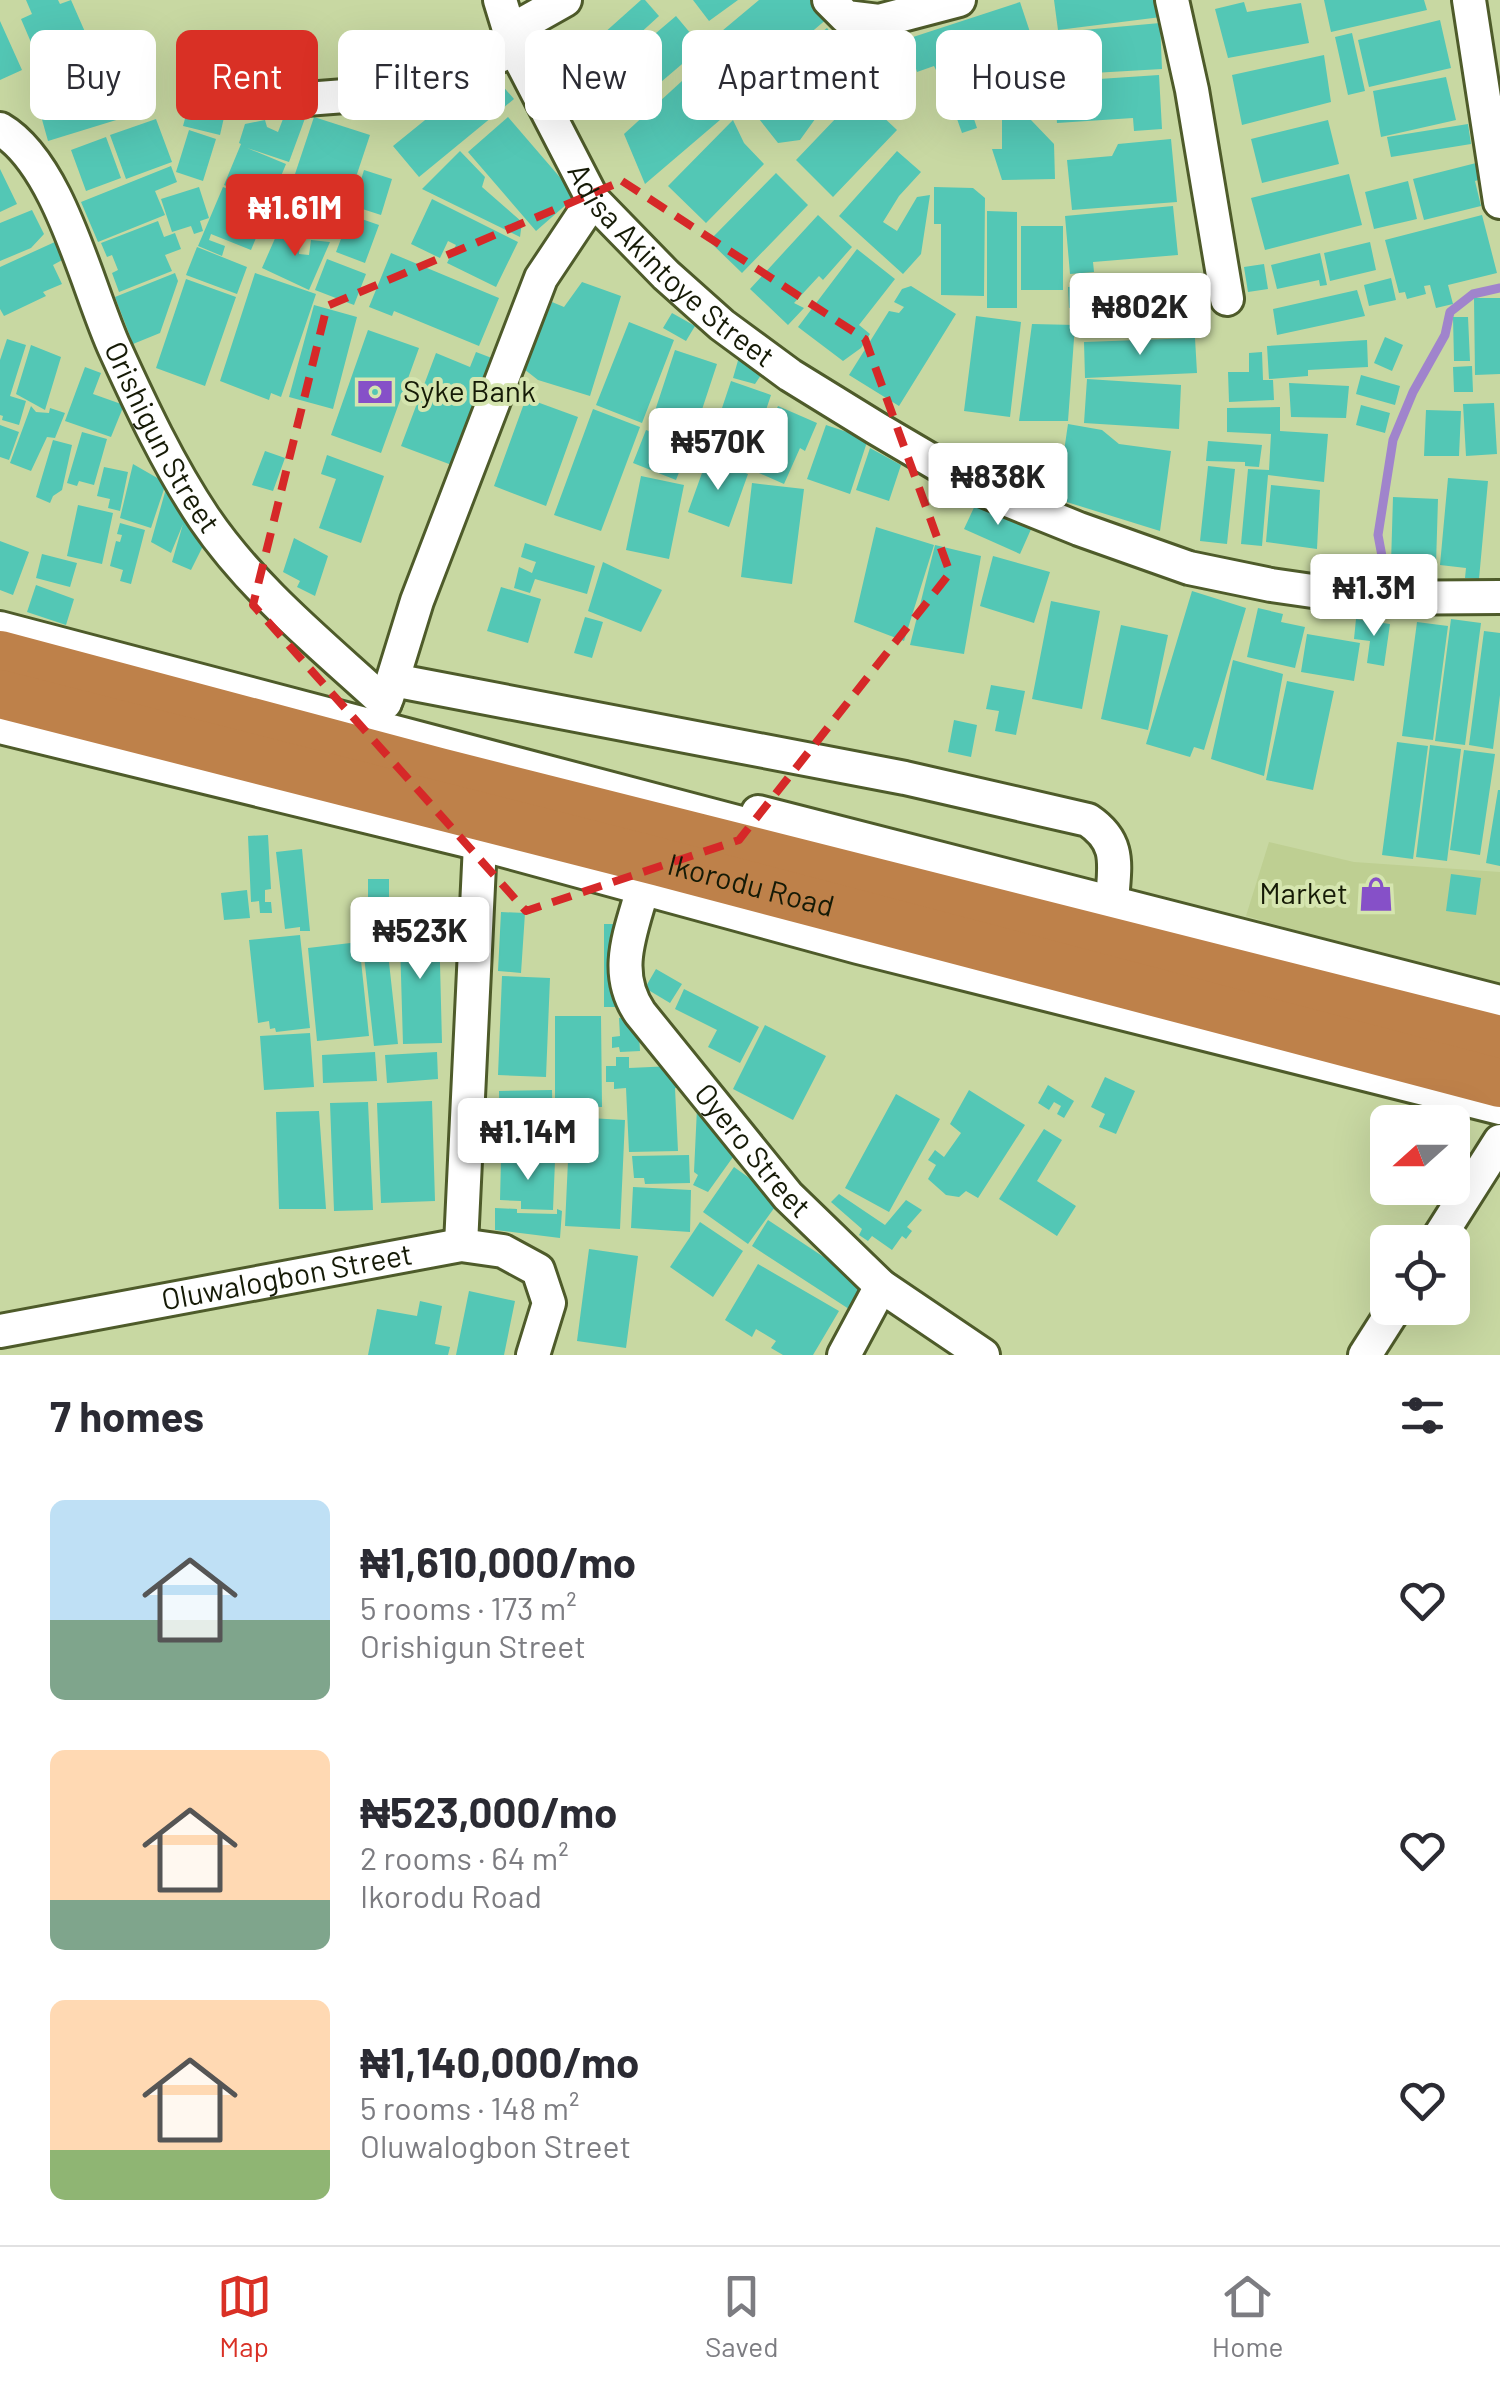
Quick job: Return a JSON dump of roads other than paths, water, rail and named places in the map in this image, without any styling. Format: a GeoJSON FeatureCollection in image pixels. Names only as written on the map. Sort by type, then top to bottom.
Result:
{"type":"FeatureCollection","features":[{"type":"Feature","properties":{"kind":"highway","name":"Ikorodu Road"},"geometry":{"type":"LineString","coordinates":[[0,656],[439,772],[1500,1040]]}},
{"type":"Feature","properties":{"kind":"highway","name":"Ikorodu Road"},"geometry":{"type":"LineString","coordinates":[[0,694],[660,862],[1500,1083]]}},
{"type":"Feature","properties":{"kind":"street"},"geometry":{"type":"LineString","coordinates":[[318,98],[424,90],[509,27],[564,0]]}},
{"type":"Feature","properties":{"kind":"street"},"geometry":{"type":"LineString","coordinates":[[828,0],[846,17],[880,21],[959,0]]}},
{"type":"Feature","properties":{"kind":"street"},"geometry":{"type":"LineString","coordinates":[[1172,0],[1192,90],[1227,299]]}},
{"type":"Feature","properties":{"kind":"street"},"geometry":{"type":"LineString","coordinates":[[1469,0],[1500,202]]}},
{"type":"Feature","properties":{"kind":"street","name":"Adisa Akintoye Street"},"geometry":{"type":"LineString","coordinates":[[509,27],[593,200],[666,274],[722,325],[790,375],[978,488],[1189,568],[1361,598],[1500,598]]}},
{"type":"Feature","properties":{"kind":"street","name":"Orishigun Street"},"geometry":{"type":"LineString","coordinates":[[0,129],[34,163],[62,212],[113,346],[204,519],[254,580],[387,700]]}},
{"type":"Feature","properties":{"kind":"street"},"geometry":{"type":"LineString","coordinates":[[387,700],[424,583],[541,278],[593,200]]}},
{"type":"Feature","properties":{"kind":"street"},"geometry":{"type":"LineString","coordinates":[[0,614],[387,700],[1112,903],[1500,1002]]}},
{"type":"Feature","properties":{"kind":"street"},"geometry":{"type":"LineString","coordinates":[[0,628],[708,816],[1500,1018]]}},
{"type":"Feature","properties":{"kind":"street"},"geometry":{"type":"LineString","coordinates":[[387,700],[905,778],[1088,820],[1106,832],[1115,854],[1112,903]]}},
{"type":"Feature","properties":{"kind":"street","name":"Ikorodu Road"},"geometry":{"type":"LineString","coordinates":[[0,726],[480,844],[858,947],[1500,1108]]}},
{"type":"Feature","properties":{"kind":"street"},"geometry":{"type":"LineString","coordinates":[[461,1245],[480,844]]}},
{"type":"Feature","properties":{"kind":"street","name":"Oyero Street"},"geometry":{"type":"LineString","coordinates":[[643,888],[623,964],[628,996],[788,1196],[880,1286],[983,1355]]}},
{"type":"Feature","properties":{"kind":"street"},"geometry":{"type":"LineString","coordinates":[[1447,1225],[1500,1140]]}},
{"type":"Feature","properties":{"kind":"street","name":"Oluwalogbon Street"},"geometry":{"type":"LineString","coordinates":[[0,1331],[461,1245],[503,1252],[538,1270],[549,1303],[533,1355]]}},
{"type":"Feature","properties":{"kind":"street"},"geometry":{"type":"LineString","coordinates":[[844,1355],[880,1286]]}},
{"type":"Feature","properties":{"kind":"street"},"geometry":{"type":"LineString","coordinates":[[1365,1355],[1384,1325]]}},
{"type":"Feature","properties":{"kind":"waterway"},"geometry":{"type":"LineString","coordinates":[[1385,572],[1378,535],[1393,440],[1413,392],[1445,335],[1450,312],[1473,294],[1500,288]]}},
{"type":"Feature","properties":{"kind":"place","name":"Syke Bank"},"geometry":{"type":"Point","coordinates":[375,392]}},
{"type":"Feature","properties":{"kind":"place","name":"Market"},"geometry":{"type":"Point","coordinates":[1376,894]}}]}
